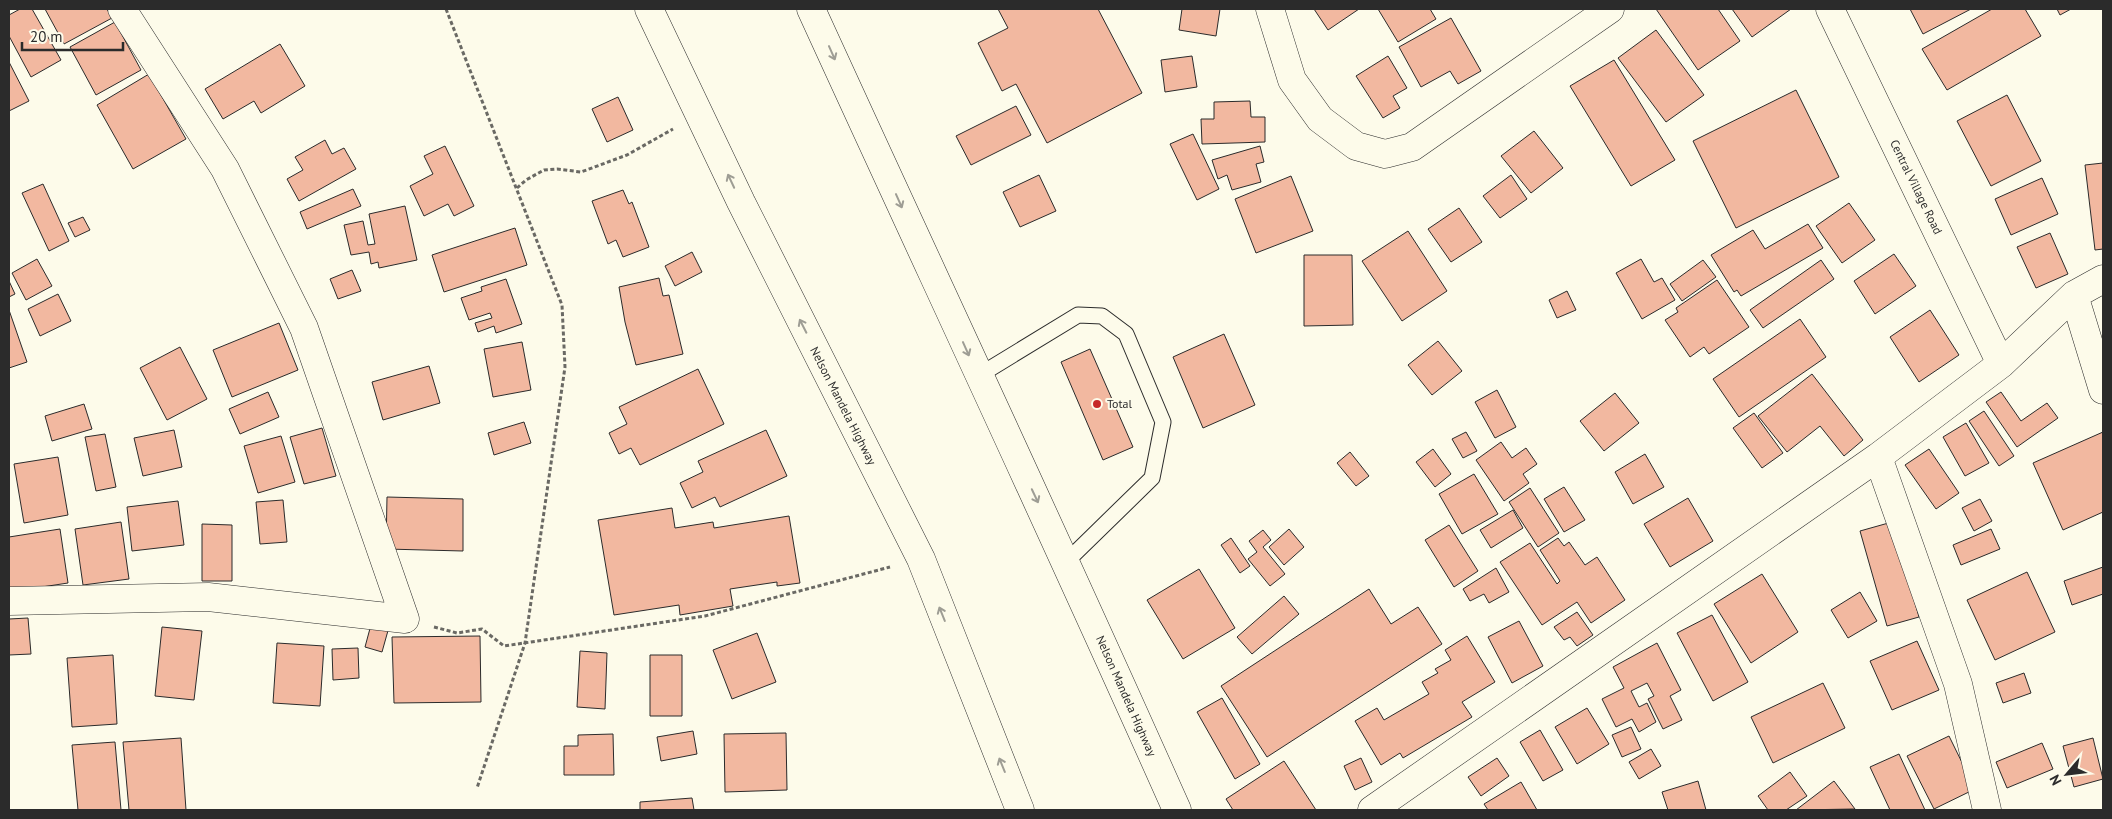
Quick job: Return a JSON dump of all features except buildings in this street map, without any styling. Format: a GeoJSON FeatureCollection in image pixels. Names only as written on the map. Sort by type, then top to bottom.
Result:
{"type":"FeatureCollection","features":[{"type":"Feature","properties":{"kind":"main road"},"geometry":{"type":"LineString","coordinates":[[9,601],[208,597],[405,619],[304,328],[225,169],[122,9]]}},
{"type":"Feature","properties":{"kind":"main road","name":"Nelson Mandela Highway"},"geometry":{"type":"LineString","coordinates":[[648,9],[741,202],[921,559],[1020,810]]}},
{"type":"Feature","properties":{"kind":"main road","name":"Nelson Mandela Highway"},"geometry":{"type":"LineString","coordinates":[[811,9],[978,376],[1066,562],[1177,810]]}},
{"type":"Feature","properties":{"kind":"main road"},"geometry":{"type":"LineString","coordinates":[[1270,9],[1292,80],[1320,119],[1356,146],[1385,154],[1412,147],[1610,9]]}},
{"type":"Feature","properties":{"kind":"main road","name":"Central Village Road"},"geometry":{"type":"LineString","coordinates":[[1830,9],[2002,364]]}},
{"type":"Feature","properties":{"kind":"main road"},"geometry":{"type":"LineString","coordinates":[[1372,810],[1878,457],[2002,364],[2074,295],[2103,279]]}},
{"type":"Feature","properties":{"kind":"main road"},"geometry":{"type":"LineString","coordinates":[[2074,295],[2103,390]]}},
{"type":"Feature","properties":{"kind":"main road"},"geometry":{"type":"LineString","coordinates":[[1878,457],[1958,684],[1987,810]]}},
{"type":"Feature","properties":{"kind":"lane"},"geometry":{"type":"LineString","coordinates":[[978,376],[1078,315],[1102,316],[1126,334],[1163,422],[1152,478],[1066,562]]}},
{"type":"Feature","properties":{"kind":"path"},"geometry":{"type":"LineString","coordinates":[[446,9],[562,305],[564,367],[525,643],[477,788]]}},
{"type":"Feature","properties":{"kind":"path"},"geometry":{"type":"LineString","coordinates":[[517,188],[526,180],[544,170],[557,169],[581,172],[627,155],[699,114]]}},
{"type":"Feature","properties":{"kind":"path"},"geometry":{"type":"LineString","coordinates":[[405,619],[457,633],[482,629],[504,646],[705,616],[921,559]]}},
{"type":"Feature","properties":{"kind":"place","name":"Total"},"geometry":{"type":"Point","coordinates":[1097,404]}}]}
